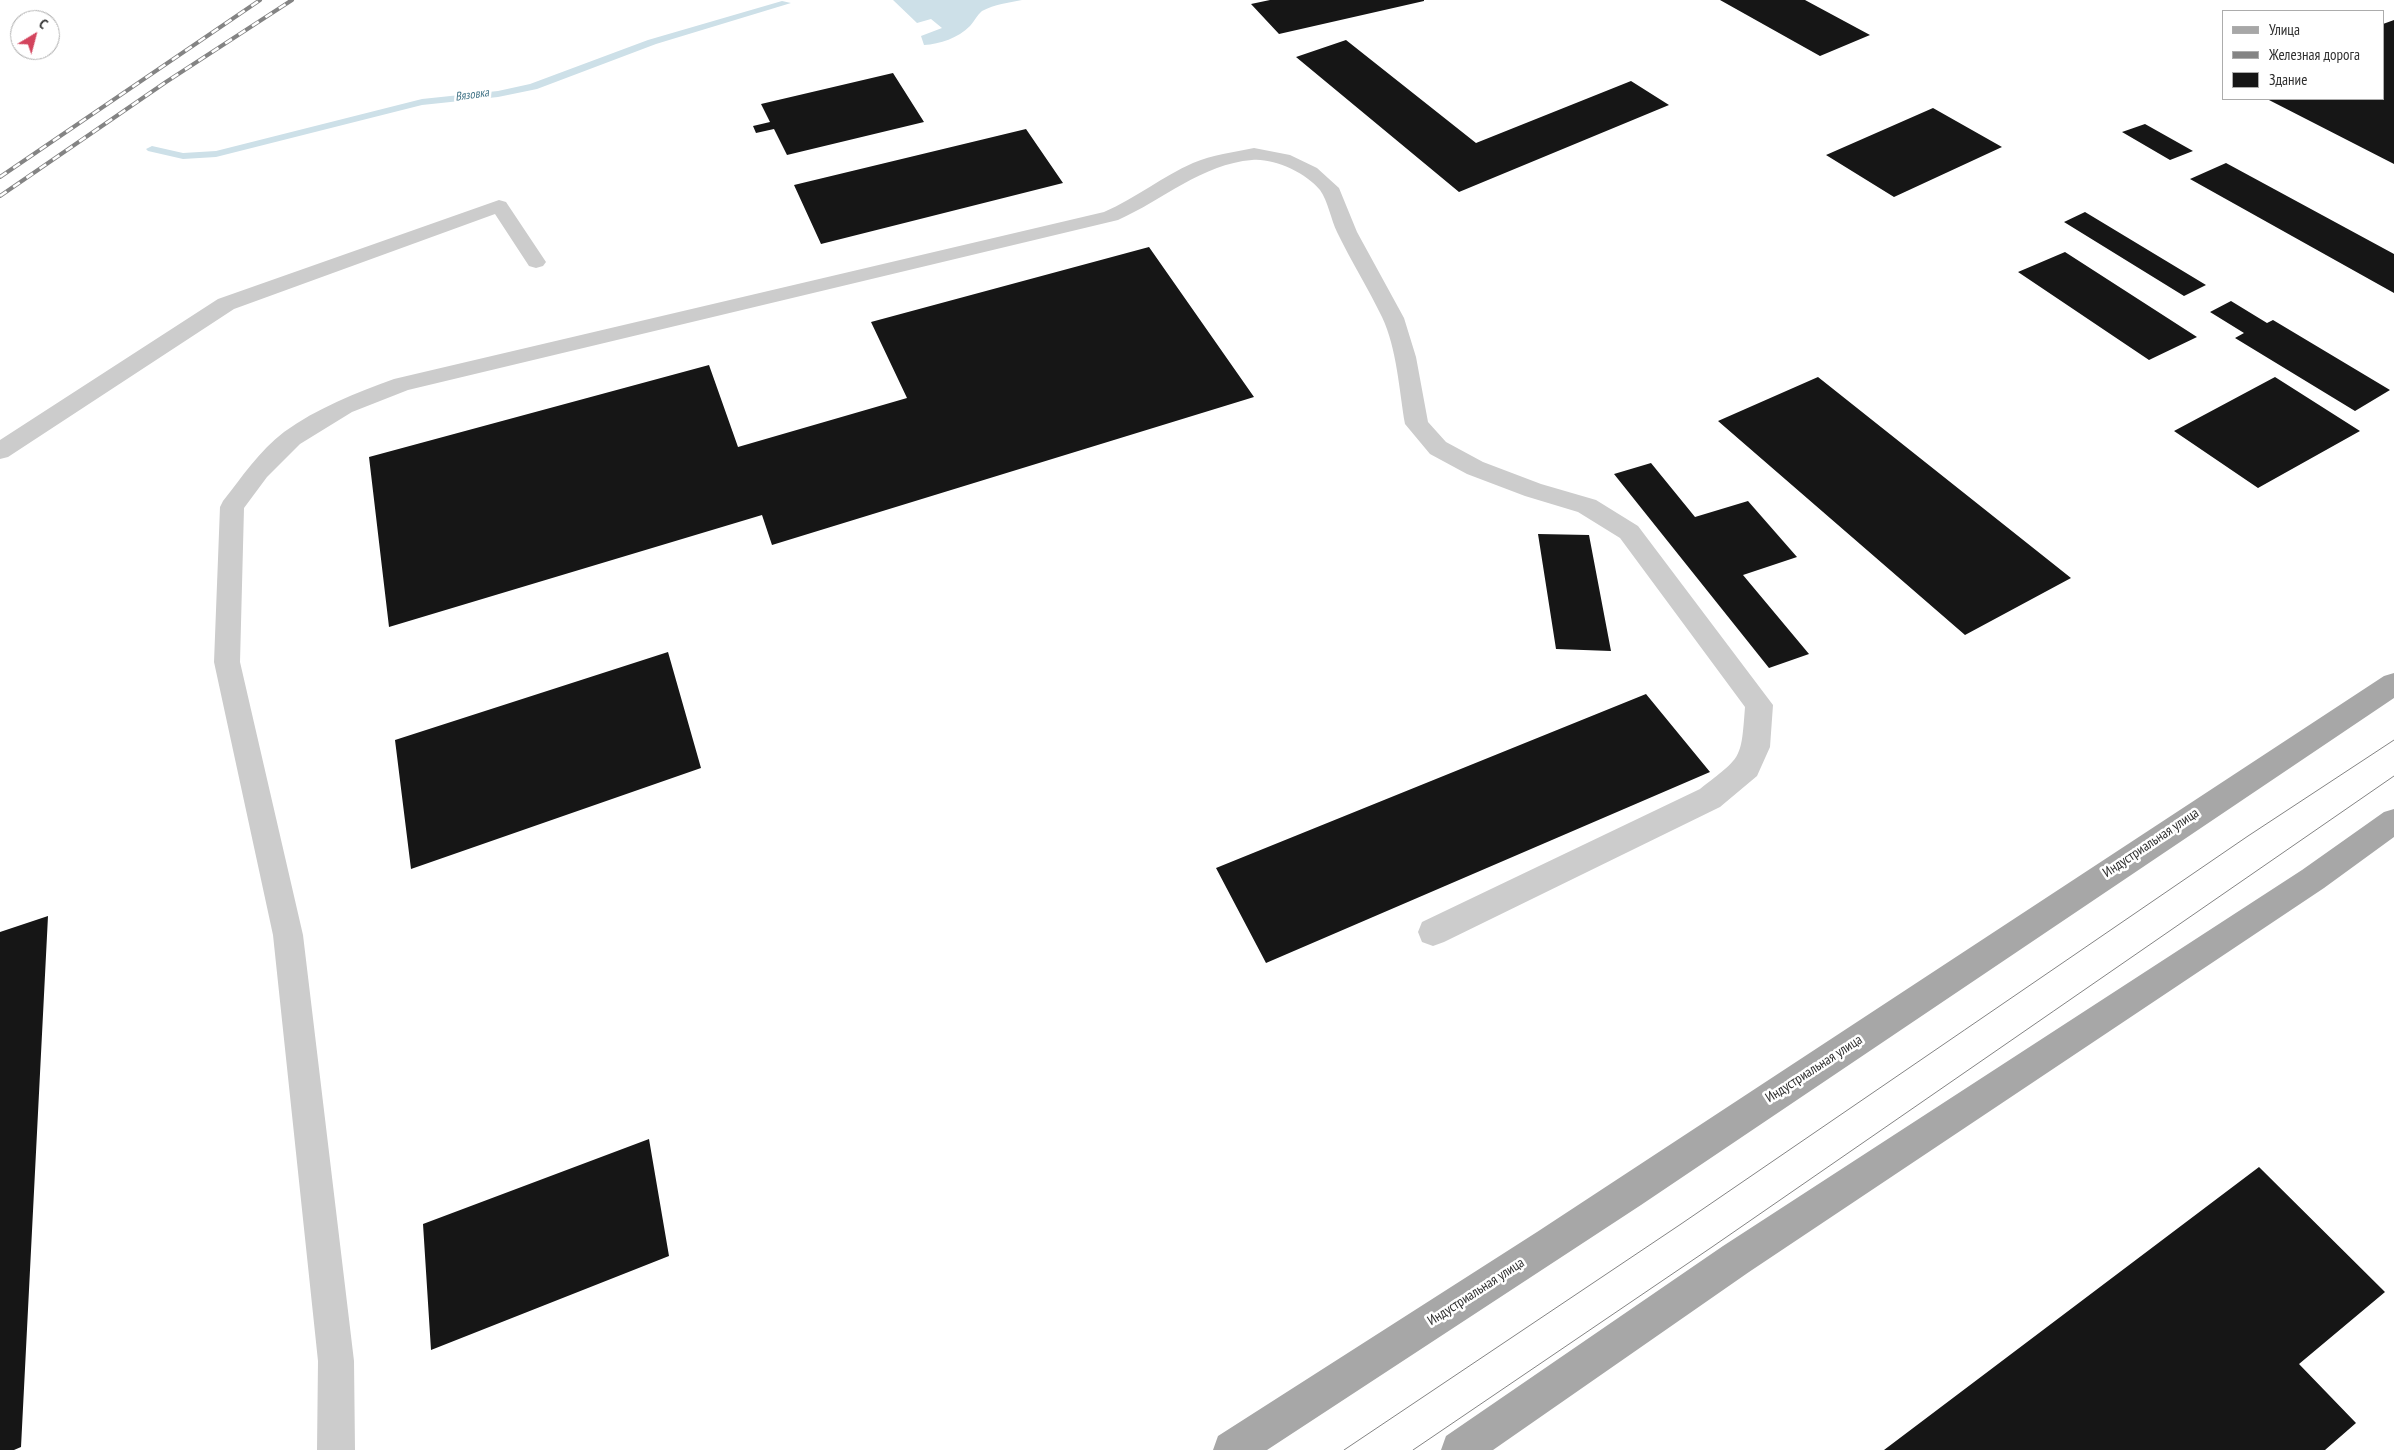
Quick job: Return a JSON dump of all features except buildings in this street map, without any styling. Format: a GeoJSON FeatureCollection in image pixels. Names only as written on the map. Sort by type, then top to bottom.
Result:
{"type":"FeatureCollection","features":[{"type":"Feature","properties":{"kind":"main road","name":"Индустриальная улица"},"geometry":{"type":"LineString","coordinates":[[1232,1450],[1341,1381],[1657,1173],[2256,772],[2394,684]]}},
{"type":"Feature","properties":{"kind":"main road"},"geometry":{"type":"LineString","coordinates":[[1460,1450],[1736,1259],[2313,879],[2394,821]]}},
{"type":"Feature","properties":{"kind":"lane"},"geometry":{"type":"LineString","coordinates":[[336,1450],[336,1361],[288,935],[227,662],[232,507],[258,472],[292,438],[344,407],[402,384],[1111,216],[1136,205],[1200,167],[1225,159],[1254,154],[1284,159],[1310,172],[1329,188],[1347,232],[1393,318],[1405,357],[1417,424],[1438,448],[1475,468],[1533,490],[1587,506],[1629,532],[1759,705],[1756,747],[1747,768],[1710,798],[1433,932]]}},
{"type":"Feature","properties":{"kind":"lane"},"geometry":{"type":"LineString","coordinates":[[0,450],[226,304],[499,206],[536,262]]}},
{"type":"Feature","properties":{"kind":"shaded area"},"geometry":{"type":"Polygon","coordinates":[[[893,0],[1022,0],[982,11],[970,26],[960,34],[942,42],[924,45],[921,36],[942,28],[931,19],[917,23],[893,0]]]}},
{"type":"Feature","properties":{"kind":"waterway","name":"Вязовка"},"geometry":{"type":"LineString","coordinates":[[152,149],[183,156],[216,154],[422,102],[498,94],[533,87],[652,42],[786,3]]}},
{"type":"Feature","properties":{"kind":"tram line"},"geometry":{"type":"LineString","coordinates":[[1344,1450],[1681,1224],[2248,836],[2394,740]]}},
{"type":"Feature","properties":{"kind":"tram line"},"geometry":{"type":"LineString","coordinates":[[1413,1450],[1712,1247],[2394,776]]}},
{"type":"Feature","properties":{"kind":"railway"},"geometry":{"type":"LineString","coordinates":[[0,177],[260,0]]}},
{"type":"Feature","properties":{"kind":"railway"},"geometry":{"type":"LineString","coordinates":[[0,196],[166,82],[292,0]]}}]}
